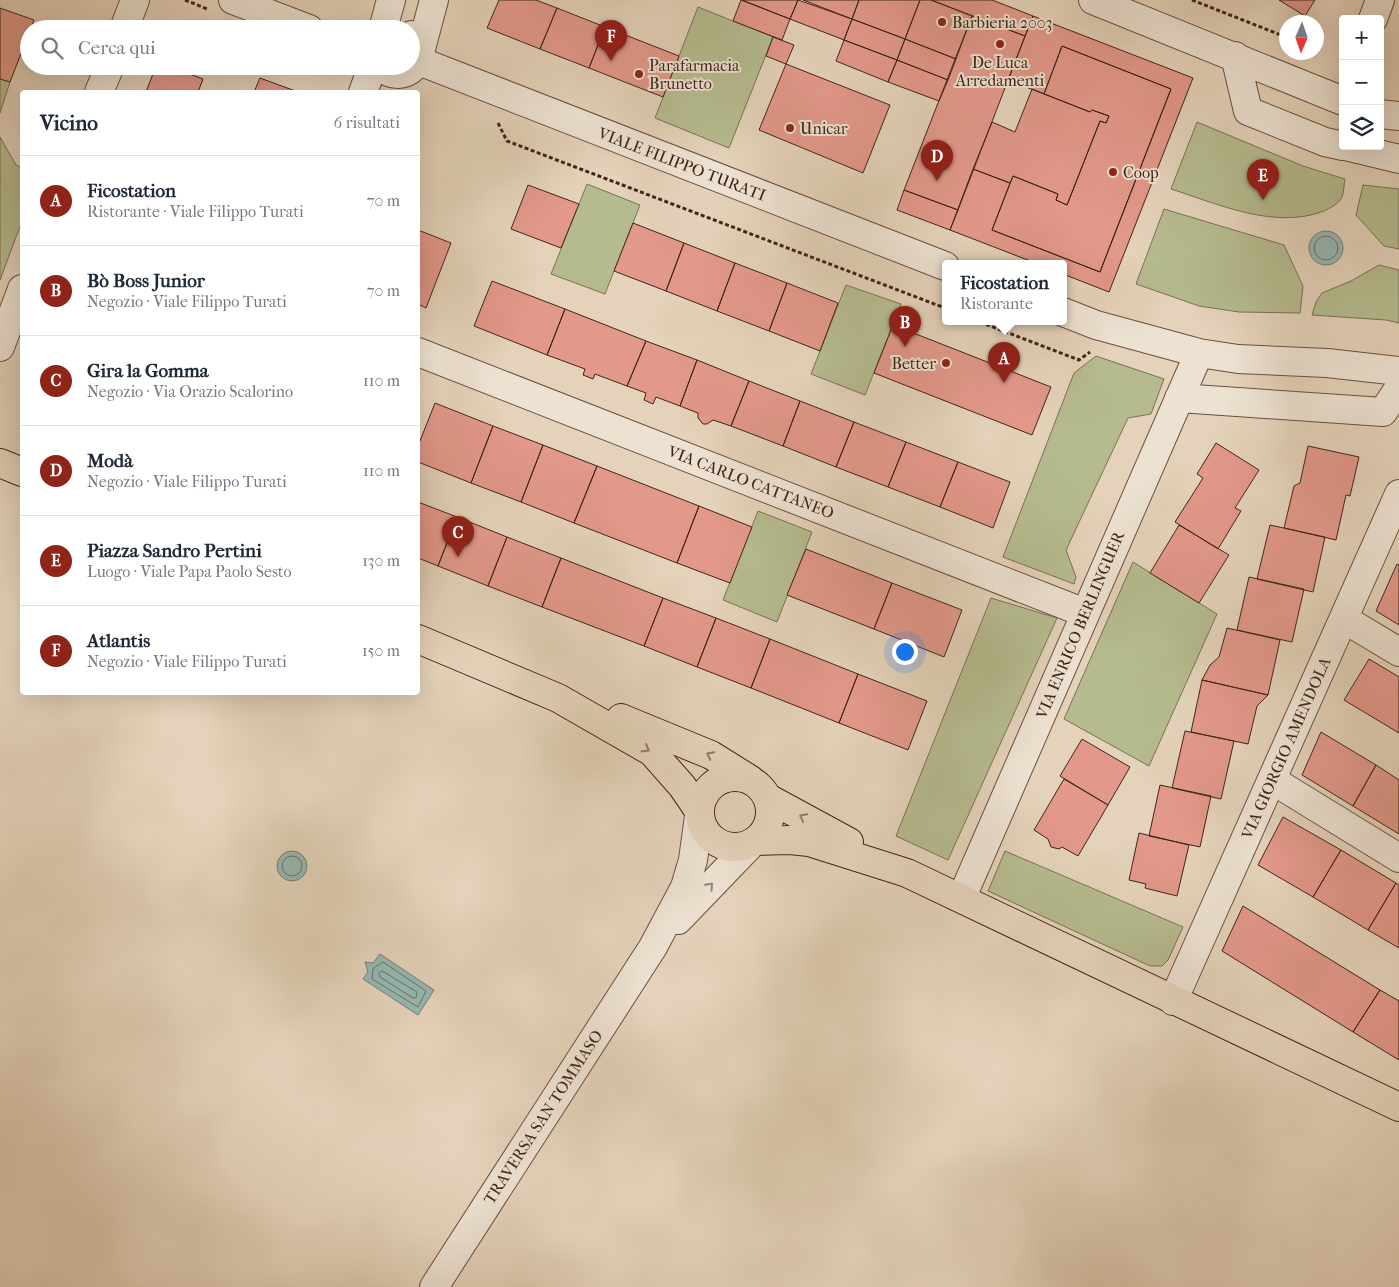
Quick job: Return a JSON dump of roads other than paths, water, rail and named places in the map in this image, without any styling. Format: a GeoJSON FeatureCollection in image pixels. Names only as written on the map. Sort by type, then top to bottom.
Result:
{"type":"FeatureCollection","features":[{"type":"Feature","properties":{"kind":"main road"},"geometry":{"type":"LineString","coordinates":[[0,463],[20,471]]}},
{"type":"Feature","properties":{"kind":"main road"},"geometry":{"type":"LineString","coordinates":[[420,640],[558,698],[607,712],[711,755],[760,789],[771,810],[770,821],[754,842]]}},
{"type":"Feature","properties":{"kind":"main road"},"geometry":{"type":"LineString","coordinates":[[558,698],[652,752],[682,786],[699,814],[706,832],[718,844],[735,848],[754,842],[790,840],[810,842],[907,873],[962,897],[1173,1001],[1399,1106]]}},
{"type":"Feature","properties":{"kind":"main road"},"geometry":{"type":"LineString","coordinates":[[699,814],[701,799],[708,789],[717,781],[728,777],[740,777],[907,873]]}},
{"type":"Feature","properties":{"kind":"street"},"geometry":{"type":"LineString","coordinates":[[127,20],[135,0]]}},
{"type":"Feature","properties":{"kind":"street"},"geometry":{"type":"LineString","coordinates":[[233,0],[285,20]]}},
{"type":"Feature","properties":{"kind":"street"},"geometry":{"type":"LineString","coordinates":[[385,20],[390,0]]}},
{"type":"Feature","properties":{"kind":"street"},"geometry":{"type":"LineString","coordinates":[[420,45],[434,0]]}},
{"type":"Feature","properties":{"kind":"street"},"geometry":{"type":"LineString","coordinates":[[1093,0],[1339,98]]}},
{"type":"Feature","properties":{"kind":"street"},"geometry":{"type":"LineString","coordinates":[[1374,15],[1380,0]]}},
{"type":"Feature","properties":{"kind":"street"},"geometry":{"type":"LineString","coordinates":[[1235,56],[1248,111],[1325,142],[1339,145]]}},
{"type":"Feature","properties":{"kind":"street","name":"VIALE FILIPPO TURATI"},"geometry":{"type":"LineString","coordinates":[[420,63],[942,265]]}},
{"type":"Feature","properties":{"kind":"street"},"geometry":{"type":"LineString","coordinates":[[100,90],[106,75]]}},
{"type":"Feature","properties":{"kind":"street"},"geometry":{"type":"LineString","coordinates":[[364,90],[370,75]]}},
{"type":"Feature","properties":{"kind":"street"},"geometry":{"type":"LineString","coordinates":[[1384,114],[1399,116]]}},
{"type":"Feature","properties":{"kind":"street"},"geometry":{"type":"LineString","coordinates":[[1361,150],[1399,159]]}},
{"type":"Feature","properties":{"kind":"street"},"geometry":{"type":"LineString","coordinates":[[0,347],[20,294]]}},
{"type":"Feature","properties":{"kind":"street"},"geometry":{"type":"LineString","coordinates":[[1067,314],[1096,325],[1199,353],[1238,359],[1327,363],[1399,371]]}},
{"type":"Feature","properties":{"kind":"street","name":"VIA CARLO CATTANEO"},"geometry":{"type":"LineString","coordinates":[[420,353],[1085,613]]}},
{"type":"Feature","properties":{"kind":"street","name":"VIA ENRICO BERLINGUER"},"geometry":{"type":"LineString","coordinates":[[962,897],[1199,353]]}},
{"type":"Feature","properties":{"kind":"street"},"geometry":{"type":"LineString","coordinates":[[1179,398],[1383,412],[1399,388]]}},
{"type":"Feature","properties":{"kind":"street","name":"VIA GIORGIO AMENDOLA"},"geometry":{"type":"LineString","coordinates":[[1173,1001],[1399,494]]}},
{"type":"Feature","properties":{"kind":"street"},"geometry":{"type":"LineString","coordinates":[[1344,619],[1399,652]]}},
{"type":"Feature","properties":{"kind":"street"},"geometry":{"type":"LineString","coordinates":[[1272,780],[1399,858]]}},
{"type":"Feature","properties":{"kind":"street"},"geometry":{"type":"LineString","coordinates":[[653,947],[685,887],[693,860],[699,814]]}},
{"type":"Feature","properties":{"kind":"street"},"geometry":{"type":"LineString","coordinates":[[653,947],[754,842]]}},
{"type":"Feature","properties":{"kind":"street","name":"TRAVERSA SAN TOMMASO"},"geometry":{"type":"LineString","coordinates":[[434,1287],[653,947]]}},
{"type":"Feature","properties":{"kind":"water"},"geometry":{"type":"Polygon","coordinates":[[[1326,231],[1338,236],[1343,248],[1338,260],[1326,265],[1314,260],[1309,248],[1314,236],[1326,231]]]}},
{"type":"Feature","properties":{"kind":"water"},"geometry":{"type":"Polygon","coordinates":[[[292,851],[303,855],[307,866],[303,877],[292,881],[281,877],[277,866],[281,855],[292,851]]]}},
{"type":"Feature","properties":{"kind":"water"},"geometry":{"type":"Polygon","coordinates":[[[380,954],[434,990],[418,1015],[363,979],[368,972],[365,962],[373,963],[380,954]]]}},
{"type":"Feature","properties":{"kind":"place","name":"Barbieria 2003"},"geometry":{"type":"Point","coordinates":[942,22]}},
{"type":"Feature","properties":{"kind":"place","name":"De Luca Arredamenti"},"geometry":{"type":"Point","coordinates":[1000,44]}},
{"type":"Feature","properties":{"kind":"place","name":"Atlantis"},"geometry":{"type":"Point","coordinates":[611,61]}},
{"type":"Feature","properties":{"kind":"place","name":"Parafarmacia Brunetto"},"geometry":{"type":"Point","coordinates":[639,74]}},
{"type":"Feature","properties":{"kind":"place","name":"Unicar"},"geometry":{"type":"Point","coordinates":[790,128]}},
{"type":"Feature","properties":{"kind":"place","name":"Coop"},"geometry":{"type":"Point","coordinates":[1113,172]}},
{"type":"Feature","properties":{"kind":"place","name":"Modà"},"geometry":{"type":"Point","coordinates":[937,181]}},
{"type":"Feature","properties":{"kind":"place","name":"Piazza Sandro Pertini"},"geometry":{"type":"Point","coordinates":[1263,200]}},
{"type":"Feature","properties":{"kind":"place","name":"Bò Boss Junior"},"geometry":{"type":"Point","coordinates":[905,347]}},
{"type":"Feature","properties":{"kind":"place","name":"Better"},"geometry":{"type":"Point","coordinates":[946,363]}},
{"type":"Feature","properties":{"kind":"place","name":"Ficostation"},"geometry":{"type":"Point","coordinates":[1004,383]}},
{"type":"Feature","properties":{"kind":"place","name":"Gira la Gomma"},"geometry":{"type":"Point","coordinates":[458,557]}}]}
